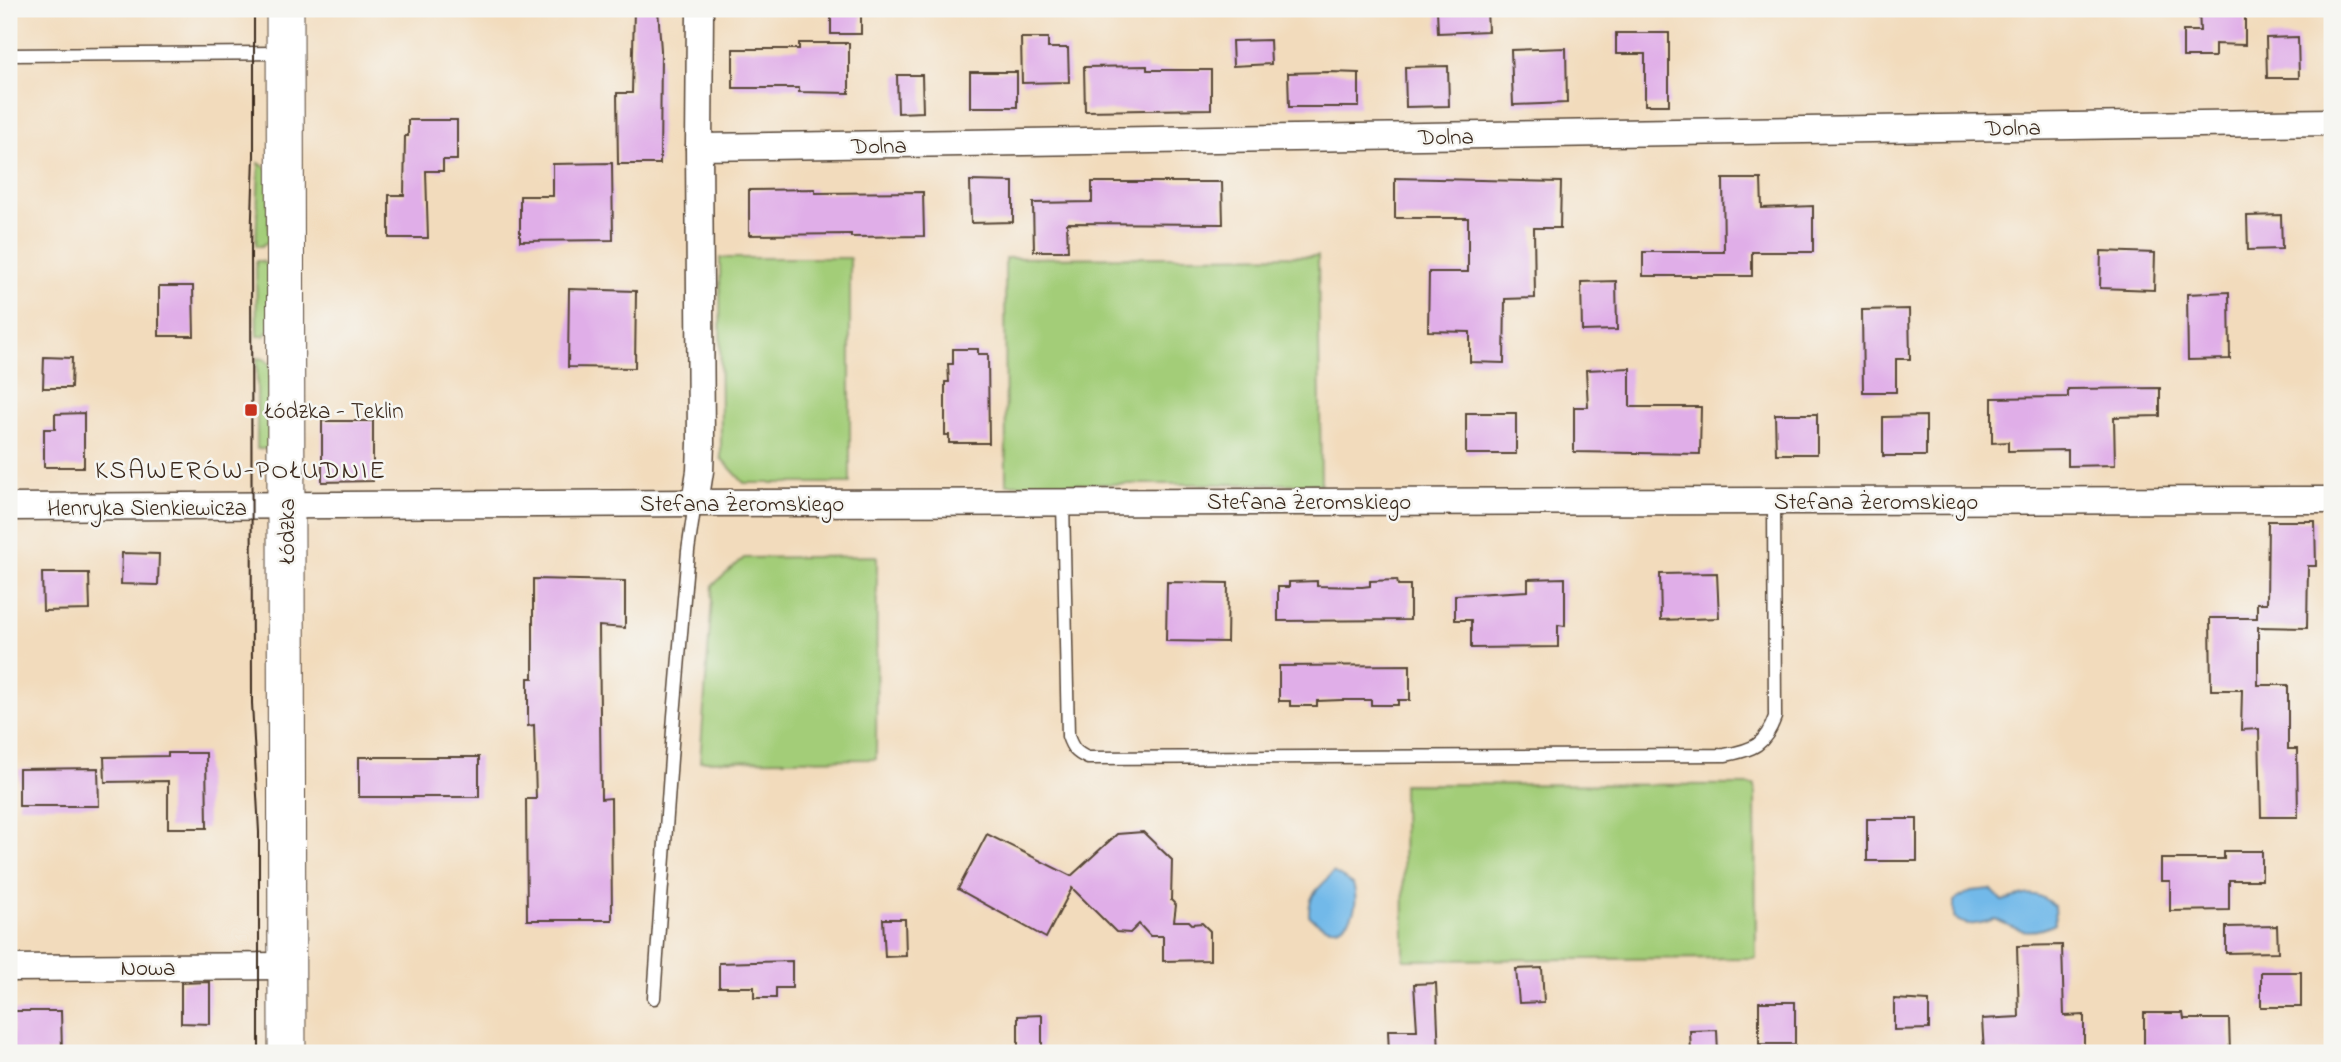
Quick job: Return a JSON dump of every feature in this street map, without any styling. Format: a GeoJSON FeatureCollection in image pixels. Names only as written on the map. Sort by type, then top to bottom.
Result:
{"type":"FeatureCollection","features":[{"type":"Feature","properties":{"kind":"main road","name":"Łódzka"},"geometry":{"type":"LineString","coordinates":[[285,9],[286,1053]]}},
{"type":"Feature","properties":{"kind":"street"},"geometry":{"type":"LineString","coordinates":[[695,503],[701,443],[700,9]]}},
{"type":"Feature","properties":{"kind":"street","name":"Dolna"},"geometry":{"type":"LineString","coordinates":[[699,148],[2332,121]]}},
{"type":"Feature","properties":{"kind":"street","name":"Stefana Żeromskiego"},"geometry":{"type":"LineString","coordinates":[[286,505],[2332,500]]}},
{"type":"Feature","properties":{"kind":"street","name":"Henryka Sienkiewicza"},"geometry":{"type":"LineString","coordinates":[[9,507],[286,505]]}},
{"type":"Feature","properties":{"kind":"street","name":"Nowa"},"geometry":{"type":"LineString","coordinates":[[9,968],[287,966]]}},
{"type":"Feature","properties":{"kind":"lane"},"geometry":{"type":"LineString","coordinates":[[9,55],[285,53]]}},
{"type":"Feature","properties":{"kind":"lane"},"geometry":{"type":"LineString","coordinates":[[1063,502],[1068,736],[1078,754],[1088,758],[1102,758],[1712,755],[1742,752],[1759,745],[1769,734],[1774,717],[1774,501]]}},
{"type":"Feature","properties":{"kind":"lane"},"geometry":{"type":"LineString","coordinates":[[654,998],[674,716],[688,551],[695,503]]}},
{"type":"Feature","properties":{"kind":"green space"},"geometry":{"type":"Polygon","coordinates":[[[259,163],[269,170],[269,241],[262,246],[256,246],[259,163]]]}},
{"type":"Feature","properties":{"kind":"green space"},"geometry":{"type":"Polygon","coordinates":[[[1318,256],[1321,484],[1006,484],[1005,258],[1318,256]]]}},
{"type":"Feature","properties":{"kind":"green space"},"geometry":{"type":"Polygon","coordinates":[[[720,258],[850,258],[850,483],[744,483],[721,458],[720,258]]]}},
{"type":"Feature","properties":{"kind":"green space"},"geometry":{"type":"Polygon","coordinates":[[[256,261],[262,261],[269,267],[269,330],[264,336],[257,336],[256,261]]]}},
{"type":"Feature","properties":{"kind":"green space"},"geometry":{"type":"Polygon","coordinates":[[[257,358],[270,364],[270,449],[257,449],[257,358]]]}},
{"type":"Feature","properties":{"kind":"green space"},"geometry":{"type":"Polygon","coordinates":[[[877,556],[876,759],[700,761],[713,585],[744,558],[877,556]]]}},
{"type":"Feature","properties":{"kind":"green space"},"geometry":{"type":"Polygon","coordinates":[[[1403,784],[1755,785],[1756,958],[1404,960],[1403,784]]]}},
{"type":"Feature","properties":{"kind":"water"},"geometry":{"type":"Polygon","coordinates":[[[1333,872],[1353,884],[1355,896],[1355,907],[1351,916],[1346,924],[1338,928],[1319,924],[1309,915],[1313,895],[1333,872]]]}},
{"type":"Feature","properties":{"kind":"water"},"geometry":{"type":"Polygon","coordinates":[[[1991,889],[2002,901],[2030,894],[2041,897],[2054,906],[2055,924],[2032,931],[2011,927],[1995,919],[1969,924],[1954,918],[1954,901],[1971,891],[1991,889]]]}},
{"type":"Feature","properties":{"kind":"building"},"geometry":{"type":"Polygon","coordinates":[[[634,9],[658,9],[661,50],[660,164],[618,164],[617,93],[632,93],[634,9]]]}},
{"type":"Feature","properties":{"kind":"building"},"geometry":{"type":"Polygon","coordinates":[[[831,9],[861,9],[861,34],[831,34],[831,9]]]}},
{"type":"Feature","properties":{"kind":"building"},"geometry":{"type":"Polygon","coordinates":[[[1437,9],[1487,9],[1488,31],[1438,33],[1437,9]]]}},
{"type":"Feature","properties":{"kind":"building"},"geometry":{"type":"Polygon","coordinates":[[[2199,9],[2245,9],[2245,45],[2215,44],[2215,57],[2183,57],[2183,31],[2200,31],[2199,9]]]}},
{"type":"Feature","properties":{"kind":"building"},"geometry":{"type":"Polygon","coordinates":[[[1616,33],[1669,33],[1669,105],[1645,105],[1645,54],[1616,54],[1616,33]]]}},
{"type":"Feature","properties":{"kind":"building"},"geometry":{"type":"Polygon","coordinates":[[[2298,37],[2299,78],[2267,78],[2266,38],[2298,37]]]}},
{"type":"Feature","properties":{"kind":"building"},"geometry":{"type":"Polygon","coordinates":[[[1021,38],[1048,38],[1048,48],[1068,48],[1069,82],[1022,83],[1021,38]]]}},
{"type":"Feature","properties":{"kind":"building"},"geometry":{"type":"Polygon","coordinates":[[[1270,40],[1271,64],[1233,66],[1232,41],[1270,40]]]}},
{"type":"Feature","properties":{"kind":"building"},"geometry":{"type":"Polygon","coordinates":[[[799,43],[849,43],[849,93],[799,92],[799,88],[733,88],[733,49],[799,49],[799,43]]]}},
{"type":"Feature","properties":{"kind":"building"},"geometry":{"type":"Polygon","coordinates":[[[1566,48],[1567,103],[1513,105],[1511,50],[1566,48]]]}},
{"type":"Feature","properties":{"kind":"building"},"geometry":{"type":"Polygon","coordinates":[[[1147,66],[1147,70],[1211,70],[1211,109],[1085,111],[1084,67],[1147,66]]]}},
{"type":"Feature","properties":{"kind":"building"},"geometry":{"type":"Polygon","coordinates":[[[1448,66],[1449,106],[1406,107],[1405,67],[1448,66]]]}},
{"type":"Feature","properties":{"kind":"building"},"geometry":{"type":"Polygon","coordinates":[[[970,72],[1017,72],[1017,107],[970,107],[970,72]]]}},
{"type":"Feature","properties":{"kind":"building"},"geometry":{"type":"Polygon","coordinates":[[[1288,73],[1359,73],[1359,107],[1289,107],[1288,73]]]}},
{"type":"Feature","properties":{"kind":"building"},"geometry":{"type":"Polygon","coordinates":[[[897,75],[922,75],[923,112],[898,113],[897,75]]]}},
{"type":"Feature","properties":{"kind":"building"},"geometry":{"type":"Polygon","coordinates":[[[408,120],[457,120],[457,160],[443,160],[443,171],[426,171],[428,238],[389,238],[389,195],[404,195],[405,136],[408,136],[408,120]]]}},
{"type":"Feature","properties":{"kind":"building"},"geometry":{"type":"Polygon","coordinates":[[[612,163],[613,240],[520,241],[520,196],[553,196],[553,164],[612,163]]]}},
{"type":"Feature","properties":{"kind":"building"},"geometry":{"type":"Polygon","coordinates":[[[1395,178],[1561,182],[1560,228],[1534,228],[1535,298],[1505,299],[1504,363],[1470,362],[1470,332],[1428,331],[1429,272],[1468,272],[1468,218],[1395,218],[1395,178]]]}},
{"type":"Feature","properties":{"kind":"building"},"geometry":{"type":"Polygon","coordinates":[[[1723,179],[1761,179],[1762,208],[1813,206],[1813,252],[1752,252],[1752,276],[1643,276],[1643,252],[1724,252],[1723,179]]]}},
{"type":"Feature","properties":{"kind":"building"},"geometry":{"type":"Polygon","coordinates":[[[970,181],[1013,182],[1013,222],[971,223],[970,181]]]}},
{"type":"Feature","properties":{"kind":"building"},"geometry":{"type":"Polygon","coordinates":[[[1092,182],[1222,182],[1223,224],[1067,223],[1068,251],[1034,251],[1033,203],[1092,202],[1092,182]]]}},
{"type":"Feature","properties":{"kind":"building"},"geometry":{"type":"Polygon","coordinates":[[[815,189],[815,193],[923,192],[924,236],[749,235],[749,190],[815,189]]]}},
{"type":"Feature","properties":{"kind":"building"},"geometry":{"type":"Polygon","coordinates":[[[2281,215],[2282,249],[2248,250],[2247,216],[2281,215]]]}},
{"type":"Feature","properties":{"kind":"building"},"geometry":{"type":"Polygon","coordinates":[[[2101,251],[2155,253],[2154,290],[2100,288],[2101,251]]]}},
{"type":"Feature","properties":{"kind":"building"},"geometry":{"type":"Polygon","coordinates":[[[1616,281],[1617,330],[1582,331],[1581,282],[1616,281]]]}},
{"type":"Feature","properties":{"kind":"building"},"geometry":{"type":"Polygon","coordinates":[[[159,286],[193,286],[194,336],[159,336],[159,286]]]}},
{"type":"Feature","properties":{"kind":"building"},"geometry":{"type":"Polygon","coordinates":[[[569,289],[636,291],[635,368],[568,367],[569,289]]]}},
{"type":"Feature","properties":{"kind":"building"},"geometry":{"type":"Polygon","coordinates":[[[2229,292],[2230,359],[2188,360],[2187,294],[2229,292]]]}},
{"type":"Feature","properties":{"kind":"building"},"geometry":{"type":"Polygon","coordinates":[[[1909,309],[1910,359],[1896,359],[1896,392],[1863,392],[1862,310],[1909,309]]]}},
{"type":"Feature","properties":{"kind":"building"},"geometry":{"type":"Polygon","coordinates":[[[953,349],[978,349],[978,354],[988,354],[989,443],[949,443],[949,435],[945,435],[945,382],[949,382],[948,364],[953,364],[953,349]]]}},
{"type":"Feature","properties":{"kind":"building"},"geometry":{"type":"Polygon","coordinates":[[[44,357],[72,358],[71,388],[43,388],[44,357]]]}},
{"type":"Feature","properties":{"kind":"building"},"geometry":{"type":"Polygon","coordinates":[[[1630,368],[1630,407],[1701,407],[1700,454],[1574,452],[1574,407],[1588,407],[1586,370],[1630,368]]]}},
{"type":"Feature","properties":{"kind":"building"},"geometry":{"type":"Polygon","coordinates":[[[2160,388],[2160,416],[2114,417],[2115,465],[2068,466],[2068,450],[2008,451],[2008,442],[1992,443],[1992,398],[2068,397],[2068,389],[2160,388]]]}},
{"type":"Feature","properties":{"kind":"building"},"geometry":{"type":"Polygon","coordinates":[[[84,413],[84,467],[44,467],[44,429],[55,429],[55,414],[84,413]]]}},
{"type":"Feature","properties":{"kind":"building"},"geometry":{"type":"Polygon","coordinates":[[[1466,413],[1516,413],[1516,454],[1466,454],[1466,413]]]}},
{"type":"Feature","properties":{"kind":"building"},"geometry":{"type":"Polygon","coordinates":[[[1775,414],[1817,414],[1817,454],[1776,454],[1775,414]]]}},
{"type":"Feature","properties":{"kind":"building"},"geometry":{"type":"Polygon","coordinates":[[[1926,416],[1926,456],[1883,456],[1883,417],[1926,416]]]}},
{"type":"Feature","properties":{"kind":"building"},"geometry":{"type":"Polygon","coordinates":[[[322,421],[373,421],[373,481],[322,482],[322,421]]]}},
{"type":"Feature","properties":{"kind":"building"},"geometry":{"type":"Polygon","coordinates":[[[2268,521],[2315,521],[2316,566],[2308,566],[2307,628],[2258,627],[2258,685],[2288,685],[2288,749],[2297,749],[2298,817],[2261,817],[2259,729],[2241,730],[2242,690],[2211,690],[2210,618],[2257,618],[2257,603],[2267,603],[2268,521]]]}},
{"type":"Feature","properties":{"kind":"building"},"geometry":{"type":"Polygon","coordinates":[[[122,553],[159,554],[158,585],[121,584],[122,553]]]}},
{"type":"Feature","properties":{"kind":"building"},"geometry":{"type":"Polygon","coordinates":[[[42,573],[89,573],[90,610],[43,611],[42,573]]]}},
{"type":"Feature","properties":{"kind":"building"},"geometry":{"type":"Polygon","coordinates":[[[1717,573],[1719,618],[1661,620],[1660,574],[1717,573]]]}},
{"type":"Feature","properties":{"kind":"building"},"geometry":{"type":"Polygon","coordinates":[[[1565,578],[1565,626],[1558,625],[1558,647],[1471,648],[1471,620],[1455,620],[1455,595],[1528,591],[1528,579],[1565,578]]]}},
{"type":"Feature","properties":{"kind":"building"},"geometry":{"type":"Polygon","coordinates":[[[533,579],[625,581],[625,628],[599,626],[601,799],[611,798],[612,920],[527,920],[526,799],[536,799],[534,725],[528,726],[528,678],[533,678],[533,579]]]}},
{"type":"Feature","properties":{"kind":"building"},"geometry":{"type":"Polygon","coordinates":[[[1397,580],[1398,585],[1410,585],[1410,620],[1278,621],[1278,587],[1289,587],[1289,582],[1317,581],[1317,586],[1362,587],[1370,586],[1370,581],[1397,580]]]}},
{"type":"Feature","properties":{"kind":"building"},"geometry":{"type":"Polygon","coordinates":[[[1167,582],[1228,583],[1227,642],[1166,641],[1167,582]]]}},
{"type":"Feature","properties":{"kind":"building"},"geometry":{"type":"Polygon","coordinates":[[[1410,665],[1410,700],[1398,700],[1398,705],[1371,705],[1371,700],[1343,700],[1317,701],[1317,706],[1290,706],[1290,701],[1279,701],[1279,666],[1410,665]]]}},
{"type":"Feature","properties":{"kind":"building"},"geometry":{"type":"Polygon","coordinates":[[[168,753],[206,753],[207,828],[168,828],[168,781],[105,782],[104,757],[168,756],[168,753]]]}},
{"type":"Feature","properties":{"kind":"building"},"geometry":{"type":"Polygon","coordinates":[[[359,757],[479,757],[479,797],[359,797],[359,757]]]}},
{"type":"Feature","properties":{"kind":"building"},"geometry":{"type":"Polygon","coordinates":[[[98,768],[99,806],[19,806],[19,769],[98,768]]]}},
{"type":"Feature","properties":{"kind":"building"},"geometry":{"type":"Polygon","coordinates":[[[1867,819],[1917,819],[1917,861],[1867,861],[1867,819]]]}},
{"type":"Feature","properties":{"kind":"building"},"geometry":{"type":"Polygon","coordinates":[[[1143,832],[1172,860],[1171,900],[1176,905],[1174,921],[1202,923],[1210,931],[1210,960],[1163,961],[1163,936],[1150,936],[1139,924],[1130,933],[1116,932],[1072,888],[1046,938],[958,889],[987,834],[1071,876],[1117,834],[1143,832]]]}},
{"type":"Feature","properties":{"kind":"building"},"geometry":{"type":"Polygon","coordinates":[[[2224,851],[2262,851],[2262,880],[2229,880],[2229,910],[2170,911],[2170,881],[2161,881],[2161,859],[2224,859],[2224,851]]]}},
{"type":"Feature","properties":{"kind":"building"},"geometry":{"type":"Polygon","coordinates":[[[883,919],[905,919],[906,956],[885,957],[883,919]]]}},
{"type":"Feature","properties":{"kind":"building"},"geometry":{"type":"Polygon","coordinates":[[[2277,926],[2278,952],[2226,953],[2226,927],[2277,926]]]}},
{"type":"Feature","properties":{"kind":"building"},"geometry":{"type":"Polygon","coordinates":[[[2062,945],[2064,1016],[2084,1015],[2084,1053],[1984,1053],[1982,1019],[2019,1017],[2017,946],[2062,945]]]}},
{"type":"Feature","properties":{"kind":"building"},"geometry":{"type":"Polygon","coordinates":[[[792,961],[792,988],[776,988],[776,998],[754,998],[754,987],[719,987],[719,963],[792,961]]]}},
{"type":"Feature","properties":{"kind":"building"},"geometry":{"type":"Polygon","coordinates":[[[1542,968],[1544,1002],[1519,1003],[1516,969],[1542,968]]]}},
{"type":"Feature","properties":{"kind":"building"},"geometry":{"type":"Polygon","coordinates":[[[2261,972],[2301,972],[2301,1007],[2261,1007],[2261,972]]]}},
{"type":"Feature","properties":{"kind":"building"},"geometry":{"type":"Polygon","coordinates":[[[210,982],[210,1024],[181,1023],[181,983],[210,982]]]}},
{"type":"Feature","properties":{"kind":"building"},"geometry":{"type":"Polygon","coordinates":[[[1436,983],[1439,1053],[1389,1053],[1388,1030],[1417,1030],[1414,984],[1436,983]]]}},
{"type":"Feature","properties":{"kind":"building"},"geometry":{"type":"Polygon","coordinates":[[[1894,999],[1929,1001],[1929,1029],[1894,1030],[1894,999]]]}},
{"type":"Feature","properties":{"kind":"building"},"geometry":{"type":"Polygon","coordinates":[[[1759,1002],[1795,1002],[1795,1044],[1759,1044],[1759,1002]]]}},
{"type":"Feature","properties":{"kind":"building"},"geometry":{"type":"Polygon","coordinates":[[[13,1011],[61,1011],[62,1052],[13,1053],[13,1011]]]}},
{"type":"Feature","properties":{"kind":"building"},"geometry":{"type":"Polygon","coordinates":[[[2144,1013],[2183,1013],[2184,1019],[2229,1019],[2230,1053],[2184,1053],[2184,1049],[2144,1050],[2144,1013]]]}},
{"type":"Feature","properties":{"kind":"building"},"geometry":{"type":"Polygon","coordinates":[[[1042,1015],[1042,1053],[1018,1053],[1018,1016],[1042,1015]]]}},
{"type":"Feature","properties":{"kind":"building"},"geometry":{"type":"Polygon","coordinates":[[[1717,1030],[1718,1053],[1691,1053],[1690,1031],[1717,1030]]]}},
{"type":"Feature","properties":{"kind":"tram line"},"geometry":{"type":"LineString","coordinates":[[254,9],[251,246],[252,703],[259,832],[259,1053]]}},
{"type":"Feature","properties":{"kind":"place","name":"Łódzka - Teklin"},"geometry":{"type":"Point","coordinates":[251,410]}},
{"type":"Feature","properties":{"kind":"district","name":"KSAWERÓW-POŁUDNIE"},"geometry":{"type":"Point","coordinates":[241,469]}}]}
